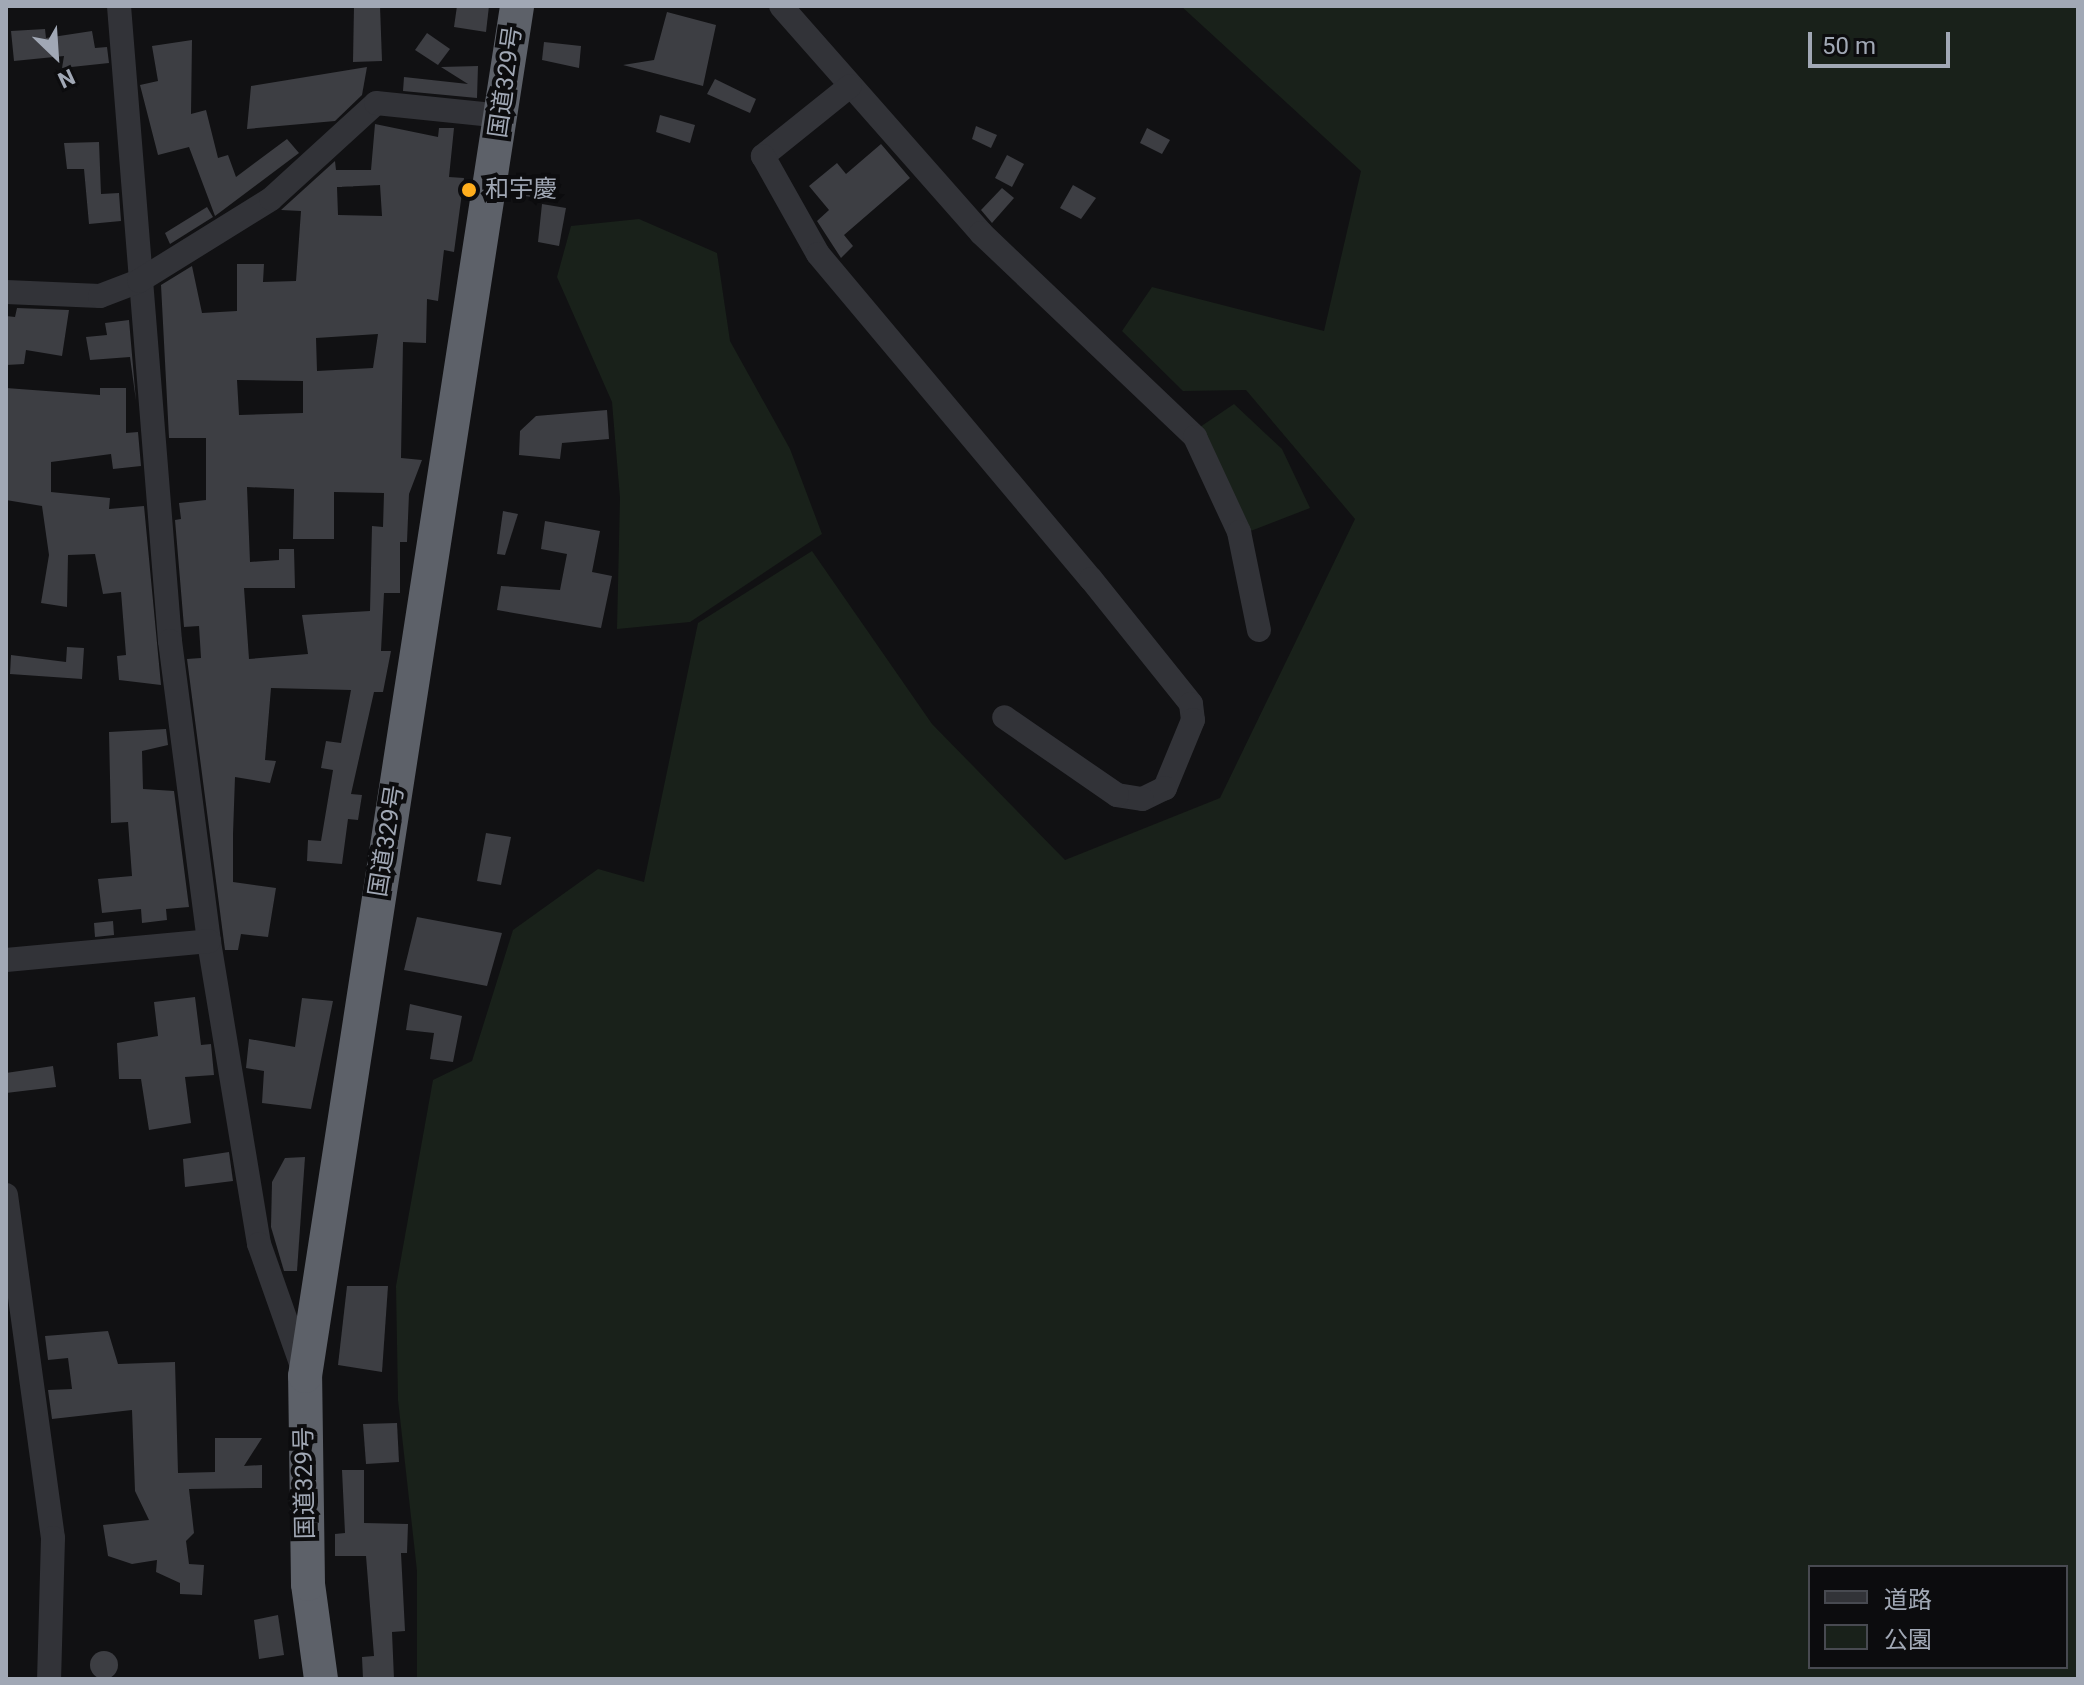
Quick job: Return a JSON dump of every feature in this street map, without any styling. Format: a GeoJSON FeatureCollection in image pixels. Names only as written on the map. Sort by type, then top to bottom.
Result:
{"type":"FeatureCollection","features":[{"type":"Feature","properties":{"kind":"highway","name":"国道329号"},"geometry":{"type":"LineString","coordinates":[[321,1679],[307,1569],[305,1376],[517,6]]}},
{"type":"Feature","properties":{"kind":"street"},"geometry":{"type":"LineString","coordinates":[[119,6],[170,641],[210,948],[259,1244],[305,1376]]}},
{"type":"Feature","properties":{"kind":"street"},"geometry":{"type":"LineString","coordinates":[[781,6],[981,233],[1195,437],[1239,532],[1259,630]]}},
{"type":"Feature","properties":{"kind":"street"},"geometry":{"type":"LineString","coordinates":[[850,86],[763,156],[818,254],[1091,579],[1191,704],[1193,720],[1165,788],[1142,799],[1117,795],[1004,717]]}},
{"type":"Feature","properties":{"kind":"street"},"geometry":{"type":"LineString","coordinates":[[6,292],[100,296],[139,281],[271,199],[376,103],[502,116]]}},
{"type":"Feature","properties":{"kind":"street"},"geometry":{"type":"LineString","coordinates":[[6,960],[210,948]]}},
{"type":"Feature","properties":{"kind":"street"},"geometry":{"type":"LineString","coordinates":[[6,1195],[15,1359],[53,1538],[49,1679]]}},
{"type":"Feature","properties":{"kind":"green space"},"geometry":{"type":"Polygon","coordinates":[[[1181,6],[2078,6],[2078,1679],[417,1679],[417,1571],[398,1400],[396,1286],[433,1080],[472,1061],[513,930],[598,869],[644,882],[698,623],[812,551],[932,724],[1065,860],[1220,798],[1355,519],[1246,390],[1183,391],[1122,331],[1152,287],[1324,331],[1361,171],[1181,6]]]}},
{"type":"Feature","properties":{"kind":"green space"},"geometry":{"type":"Polygon","coordinates":[[[639,219],[717,253],[730,341],[790,449],[822,534],[690,622],[617,629],[620,498],[612,402],[557,277],[571,226],[639,219]]]}},
{"type":"Feature","properties":{"kind":"green space"},"geometry":{"type":"Polygon","coordinates":[[[1234,404],[1282,449],[1310,508],[1248,532],[1197,429],[1234,404]]]}},
{"type":"Feature","properties":{"kind":"building"},"geometry":{"type":"Polygon","coordinates":[[[354,6],[380,6],[382,61],[353,62],[354,6]]]}},
{"type":"Feature","properties":{"kind":"building"},"geometry":{"type":"Polygon","coordinates":[[[457,6],[489,6],[486,32],[454,27],[457,6]]]}},
{"type":"Feature","properties":{"kind":"building"},"geometry":{"type":"Polygon","coordinates":[[[667,12],[716,25],[703,86],[623,65],[654,60],[667,12]]]}},
{"type":"Feature","properties":{"kind":"building"},"geometry":{"type":"Polygon","coordinates":[[[45,29],[46,38],[92,31],[95,48],[107,47],[109,63],[62,68],[64,56],[14,61],[11,31],[45,29]]]}},
{"type":"Feature","properties":{"kind":"building"},"geometry":{"type":"Polygon","coordinates":[[[427,33],[450,49],[438,65],[415,50],[427,33]]]}},
{"type":"Feature","properties":{"kind":"building"},"geometry":{"type":"Polygon","coordinates":[[[192,40],[191,114],[206,110],[218,158],[228,155],[236,177],[287,139],[299,153],[215,216],[189,147],[158,155],[140,85],[158,81],[152,46],[192,40]]]}},
{"type":"Feature","properties":{"kind":"building"},"geometry":{"type":"Polygon","coordinates":[[[544,42],[581,46],[579,68],[542,60],[544,42]]]}},
{"type":"Feature","properties":{"kind":"building"},"geometry":{"type":"Polygon","coordinates":[[[478,66],[477,98],[403,91],[404,77],[468,84],[441,67],[478,66]]]}},
{"type":"Feature","properties":{"kind":"building"},"geometry":{"type":"Polygon","coordinates":[[[367,67],[362,95],[335,121],[247,129],[251,86],[367,67]]]}},
{"type":"Feature","properties":{"kind":"building"},"geometry":{"type":"Polygon","coordinates":[[[715,79],[756,99],[750,113],[707,94],[715,79]]]}},
{"type":"Feature","properties":{"kind":"building"},"geometry":{"type":"Polygon","coordinates":[[[660,115],[695,125],[690,143],[656,132],[660,115]]]}},
{"type":"Feature","properties":{"kind":"building"},"geometry":{"type":"Polygon","coordinates":[[[375,124],[438,137],[439,128],[454,128],[449,177],[464,178],[454,252],[444,250],[438,301],[427,299],[426,343],[403,342],[401,458],[422,460],[409,494],[407,542],[400,542],[400,593],[384,593],[381,651],[391,651],[383,692],[374,692],[351,794],[362,795],[358,820],[348,819],[342,864],[307,861],[308,840],[321,841],[333,770],[321,768],[326,741],[341,743],[351,690],[271,688],[265,760],[276,761],[270,783],[235,777],[233,834],[233,882],[276,888],[268,937],[241,934],[238,950],[225,950],[187,659],[201,658],[199,626],[184,627],[175,520],[181,519],[179,503],[206,500],[206,438],[169,438],[161,285],[192,266],[202,313],[237,311],[237,264],[264,264],[263,282],[296,281],[301,211],[281,210],[335,161],[336,170],[371,170],[375,124]],[[380,185],[337,187],[338,215],[382,216],[380,185]],[[378,334],[316,338],[317,371],[373,368],[378,334]],[[237,380],[239,415],[303,413],[303,381],[237,380]],[[247,487],[250,562],[279,560],[279,549],[294,549],[295,588],[244,588],[249,659],[308,654],[302,615],[370,611],[372,526],[383,527],[384,493],[334,492],[334,539],[293,539],[294,489],[247,487]]]}},
{"type":"Feature","properties":{"kind":"building"},"geometry":{"type":"Polygon","coordinates":[[[976,126],[997,135],[991,148],[972,139],[976,126]]]}},
{"type":"Feature","properties":{"kind":"building"},"geometry":{"type":"Polygon","coordinates":[[[1147,128],[1170,140],[1162,154],[1140,143],[1147,128]]]}},
{"type":"Feature","properties":{"kind":"building"},"geometry":{"type":"Polygon","coordinates":[[[99,142],[101,194],[119,193],[121,221],[89,224],[84,169],[67,169],[64,143],[99,142]]]}},
{"type":"Feature","properties":{"kind":"building"},"geometry":{"type":"Polygon","coordinates":[[[881,144],[910,178],[844,235],[853,246],[841,258],[817,221],[829,210],[809,186],[837,163],[846,174],[881,144]]]}},
{"type":"Feature","properties":{"kind":"building"},"geometry":{"type":"Polygon","coordinates":[[[1007,155],[1024,164],[1012,187],[995,178],[1007,155]]]}},
{"type":"Feature","properties":{"kind":"building"},"geometry":{"type":"Polygon","coordinates":[[[528,177],[556,182],[553,200],[525,196],[528,177]]]}},
{"type":"Feature","properties":{"kind":"building"},"geometry":{"type":"Polygon","coordinates":[[[1073,185],[1096,198],[1081,219],[1060,208],[1073,185]]]}},
{"type":"Feature","properties":{"kind":"building"},"geometry":{"type":"Polygon","coordinates":[[[1002,188],[1014,198],[992,223],[981,210],[1002,188]]]}},
{"type":"Feature","properties":{"kind":"building"},"geometry":{"type":"Polygon","coordinates":[[[542,204],[566,208],[559,246],[538,242],[542,204]]]}},
{"type":"Feature","properties":{"kind":"building"},"geometry":{"type":"Polygon","coordinates":[[[207,207],[213,217],[170,244],[165,233],[207,207]]]}},
{"type":"Feature","properties":{"kind":"building"},"geometry":{"type":"Polygon","coordinates":[[[17,308],[69,310],[62,356],[26,350],[24,364],[6,365],[6,316],[15,317],[17,308]]]}},
{"type":"Feature","properties":{"kind":"building"},"geometry":{"type":"Polygon","coordinates":[[[129,320],[136,401],[130,357],[90,360],[86,337],[107,335],[105,323],[129,320]]]}},
{"type":"Feature","properties":{"kind":"building"},"geometry":{"type":"Polygon","coordinates":[[[6,388],[100,395],[100,388],[126,388],[126,433],[138,432],[141,466],[113,469],[111,454],[51,462],[51,492],[110,498],[109,509],[144,506],[161,685],[119,680],[117,656],[126,655],[121,592],[103,594],[95,554],[68,555],[67,607],[41,603],[49,555],[42,506],[6,500],[6,388]]]}},
{"type":"Feature","properties":{"kind":"building"},"geometry":{"type":"Polygon","coordinates":[[[607,410],[609,439],[562,443],[560,459],[519,455],[520,431],[536,416],[607,410]]]}},
{"type":"Feature","properties":{"kind":"building"},"geometry":{"type":"Polygon","coordinates":[[[503,511],[518,514],[505,555],[497,554],[503,511]]]}},
{"type":"Feature","properties":{"kind":"building"},"geometry":{"type":"Polygon","coordinates":[[[545,521],[600,531],[592,572],[612,576],[601,628],[497,610],[501,586],[560,590],[567,554],[541,549],[545,521]]]}},
{"type":"Feature","properties":{"kind":"building"},"geometry":{"type":"Polygon","coordinates":[[[67,647],[84,648],[82,679],[10,674],[11,655],[66,662],[67,647]]]}},
{"type":"Feature","properties":{"kind":"building"},"geometry":{"type":"Polygon","coordinates":[[[166,729],[168,745],[142,751],[143,789],[174,791],[189,907],[166,909],[167,920],[142,923],[141,909],[102,913],[98,879],[132,876],[128,822],[111,823],[109,732],[166,729]]]}},
{"type":"Feature","properties":{"kind":"building"},"geometry":{"type":"Polygon","coordinates":[[[486,833],[511,837],[501,885],[477,881],[486,833]]]}},
{"type":"Feature","properties":{"kind":"building"},"geometry":{"type":"Polygon","coordinates":[[[417,917],[502,933],[487,986],[404,970],[417,917]]]}},
{"type":"Feature","properties":{"kind":"building"},"geometry":{"type":"Polygon","coordinates":[[[113,921],[114,935],[95,937],[94,923],[113,921]]]}},
{"type":"Feature","properties":{"kind":"building"},"geometry":{"type":"Polygon","coordinates":[[[195,997],[201,1045],[211,1044],[214,1075],[185,1077],[191,1123],[149,1130],[141,1079],[119,1079],[117,1043],[158,1036],[154,1002],[195,997]]]}},
{"type":"Feature","properties":{"kind":"building"},"geometry":{"type":"Polygon","coordinates":[[[302,998],[333,1001],[311,1109],[262,1103],[264,1071],[246,1068],[249,1039],[295,1047],[302,998]]]}},
{"type":"Feature","properties":{"kind":"building"},"geometry":{"type":"Polygon","coordinates":[[[410,1004],[462,1016],[453,1062],[430,1059],[434,1033],[406,1030],[410,1004]]]}},
{"type":"Feature","properties":{"kind":"building"},"geometry":{"type":"Polygon","coordinates":[[[53,1066],[56,1087],[6,1093],[6,1073],[53,1066]]]}},
{"type":"Feature","properties":{"kind":"building"},"geometry":{"type":"Polygon","coordinates":[[[229,1152],[233,1181],[185,1187],[183,1159],[229,1152]]]}},
{"type":"Feature","properties":{"kind":"building"},"geometry":{"type":"Polygon","coordinates":[[[305,1157],[297,1271],[284,1271],[271,1227],[272,1182],[285,1158],[305,1157]]]}},
{"type":"Feature","properties":{"kind":"building"},"geometry":{"type":"Polygon","coordinates":[[[347,1286],[388,1286],[382,1372],[338,1365],[347,1286]]]}},
{"type":"Feature","properties":{"kind":"building"},"geometry":{"type":"Polygon","coordinates":[[[108,1331],[118,1364],[175,1362],[178,1473],[215,1472],[215,1438],[262,1438],[244,1466],[262,1465],[262,1488],[189,1489],[194,1533],[186,1541],[189,1564],[204,1565],[202,1595],[180,1594],[180,1583],[156,1572],[157,1560],[132,1564],[108,1556],[103,1525],[149,1520],[135,1491],[132,1410],[52,1419],[48,1390],[72,1389],[68,1358],[48,1360],[45,1336],[108,1331]]]}},
{"type":"Feature","properties":{"kind":"building"},"geometry":{"type":"Polygon","coordinates":[[[397,1423],[399,1462],[366,1464],[363,1424],[397,1423]]]}},
{"type":"Feature","properties":{"kind":"building"},"geometry":{"type":"Polygon","coordinates":[[[342,1470],[364,1470],[364,1523],[408,1524],[407,1553],[401,1553],[405,1631],[392,1632],[394,1679],[363,1679],[362,1657],[374,1656],[366,1556],[335,1556],[335,1534],[345,1533],[342,1470]]]}},
{"type":"Feature","properties":{"kind":"building"},"geometry":{"type":"Polygon","coordinates":[[[278,1615],[284,1655],[259,1659],[254,1620],[278,1615]]]}},
{"type":"Feature","properties":{"kind":"building"},"geometry":{"type":"Polygon","coordinates":[[[104,1651],[114,1655],[118,1665],[114,1675],[104,1679],[94,1675],[90,1665],[94,1655],[104,1651]]]}},
{"type":"Feature","properties":{"kind":"place","name":"和宇慶"},"geometry":{"type":"Point","coordinates":[469,190]}}]}
